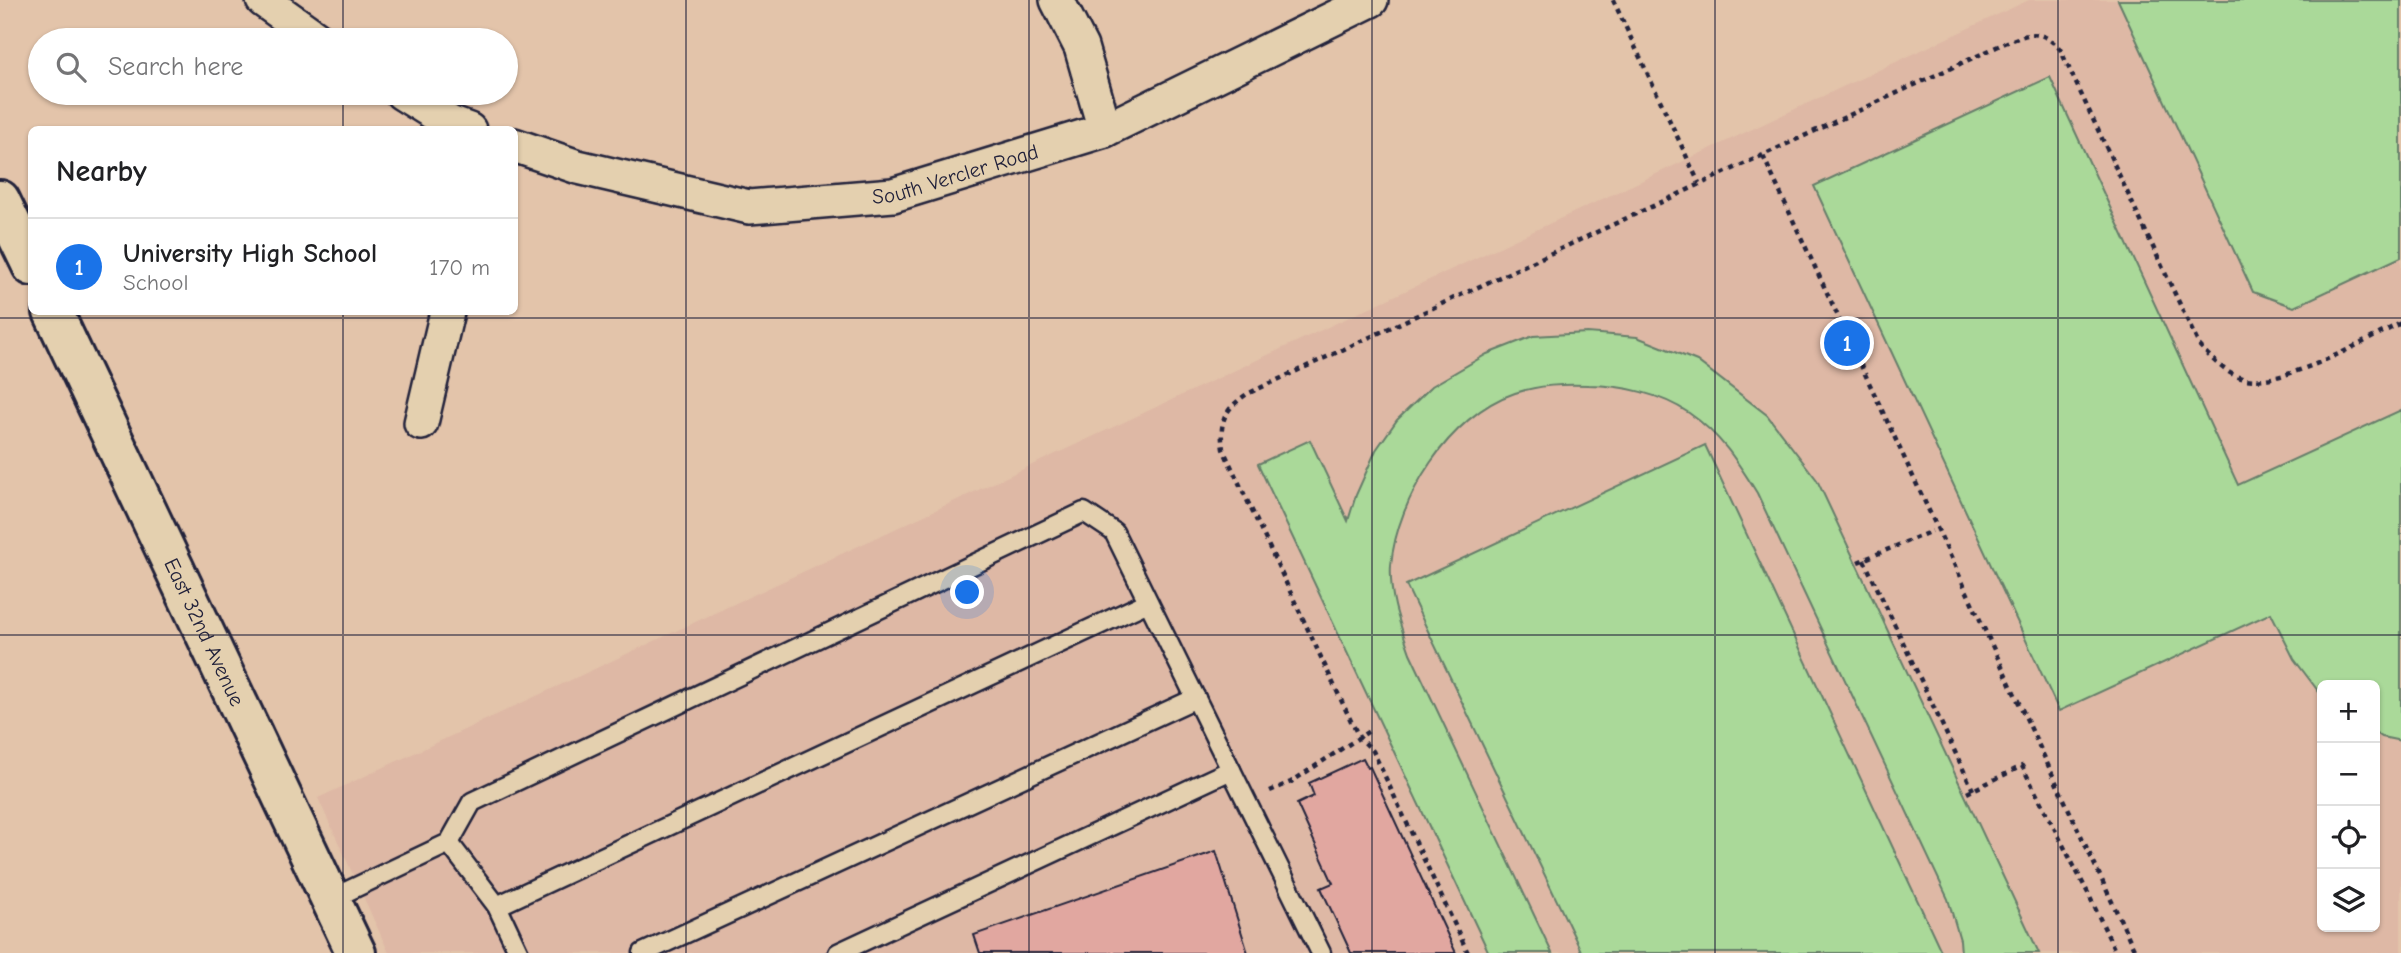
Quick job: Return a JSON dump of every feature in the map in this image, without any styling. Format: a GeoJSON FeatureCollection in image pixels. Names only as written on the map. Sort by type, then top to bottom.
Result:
{"type":"FeatureCollection","features":[{"type":"Feature","properties":{"kind":"main road"},"geometry":{"type":"LineString","coordinates":[[0,200],[28,258]]}},
{"type":"Feature","properties":{"kind":"main road","name":"East 32nd Avenue"},"geometry":{"type":"LineString","coordinates":[[54,315],[356,953]]}},
{"type":"Feature","properties":{"kind":"street"},"geometry":{"type":"LineString","coordinates":[[263,0],[302,28]]}},
{"type":"Feature","properties":{"kind":"street"},"geometry":{"type":"LineString","coordinates":[[1057,0],[1082,47],[1105,130]]}},
{"type":"Feature","properties":{"kind":"street","name":"South Vercler Road"},"geometry":{"type":"LineString","coordinates":[[518,146],[578,167],[749,207],[893,195],[1105,130],[1371,0]]}},
{"type":"Feature","properties":{"kind":"street"},"geometry":{"type":"LineString","coordinates":[[421,105],[458,126]]}},
{"type":"Feature","properties":{"kind":"street"},"geometry":{"type":"LineString","coordinates":[[421,423],[446,315]]}},
{"type":"Feature","properties":{"kind":"lane"},"geometry":{"type":"LineString","coordinates":[[331,899],[449,843],[472,802],[1084,512],[1114,532],[1321,953]]}},
{"type":"Feature","properties":{"kind":"lane"},"geometry":{"type":"LineString","coordinates":[[497,906],[1148,602]]}},
{"type":"Feature","properties":{"kind":"lane"},"geometry":{"type":"LineString","coordinates":[[643,953],[1196,698]]}},
{"type":"Feature","properties":{"kind":"lane"},"geometry":{"type":"LineString","coordinates":[[838,953],[1231,770]]}},
{"type":"Feature","properties":{"kind":"lane"},"geometry":{"type":"LineString","coordinates":[[449,843],[497,906],[519,953]]}},
{"type":"Feature","properties":{"kind":"path"},"geometry":{"type":"LineString","coordinates":[[1613,0],[1699,183]]}},
{"type":"Feature","properties":{"kind":"path"},"geometry":{"type":"LineString","coordinates":[[1468,953],[1373,751],[1359,737],[1223,449],[1220,433],[1224,417],[1233,404],[1247,394],[2005,43],[2024,35],[2038,33],[2049,38],[2060,49],[2199,345],[2211,358],[2230,373],[2245,379],[2265,380],[2287,376],[2401,323]]}},
{"type":"Feature","properties":{"kind":"path"},"geometry":{"type":"LineString","coordinates":[[1763,156],[2136,953]]}},
{"type":"Feature","properties":{"kind":"path"},"geometry":{"type":"LineString","coordinates":[[1932,531],[1861,561],[1973,790]]}},
{"type":"Feature","properties":{"kind":"path"},"geometry":{"type":"LineString","coordinates":[[1247,802],[1291,782],[1369,731]]}},
{"type":"Feature","properties":{"kind":"path"},"geometry":{"type":"LineString","coordinates":[[1967,793],[2022,766],[2116,953]]}},
{"type":"Feature","properties":{"kind":"shaded area"},"geometry":{"type":"Polygon","coordinates":[[[2029,0],[2401,0],[2401,953],[389,953],[318,798],[2029,0]]]}},
{"type":"Feature","properties":{"kind":"green space"},"geometry":{"type":"Polygon","coordinates":[[[2118,0],[2401,0],[2401,257],[2294,307],[2253,292],[2118,0]]]}},
{"type":"Feature","properties":{"kind":"green space"},"geometry":{"type":"Polygon","coordinates":[[[2050,77],[2238,485],[2401,410],[2401,741],[2380,736],[2380,680],[2317,680],[2317,689],[2294,659],[2271,613],[2059,711],[1814,186],[2050,77]]]}},
{"type":"Feature","properties":{"kind":"green space"},"geometry":{"type":"Polygon","coordinates":[[[1587,333],[1637,337],[1697,361],[1767,415],[1817,480],[2039,953],[1961,953],[1948,899],[1757,493],[1728,449],[1689,413],[1654,396],[1601,385],[1569,385],[1515,393],[1491,404],[1448,440],[1415,487],[1395,540],[1391,565],[1393,599],[1410,653],[1552,953],[1489,953],[1258,464],[1310,440],[1348,521],[1376,450],[1397,420],[1432,386],[1487,354],[1533,336],[1587,333]]]}},
{"type":"Feature","properties":{"kind":"green space"},"geometry":{"type":"Polygon","coordinates":[[[1705,445],[1942,953],[1582,953],[1406,585],[1705,445]]]}},
{"type":"Feature","properties":{"kind":"building"},"geometry":{"type":"Polygon","coordinates":[[[1363,758],[1368,768],[1370,767],[1456,953],[1351,953],[1321,888],[1333,883],[1297,804],[1314,796],[1309,783],[1363,758]]]}},
{"type":"Feature","properties":{"kind":"building"},"geometry":{"type":"Polygon","coordinates":[[[1216,851],[1248,953],[980,953],[974,935],[1216,851]]]}},
{"type":"Feature","properties":{"kind":"place","name":"University High School"},"geometry":{"type":"Point","coordinates":[1847,343]}}]}
